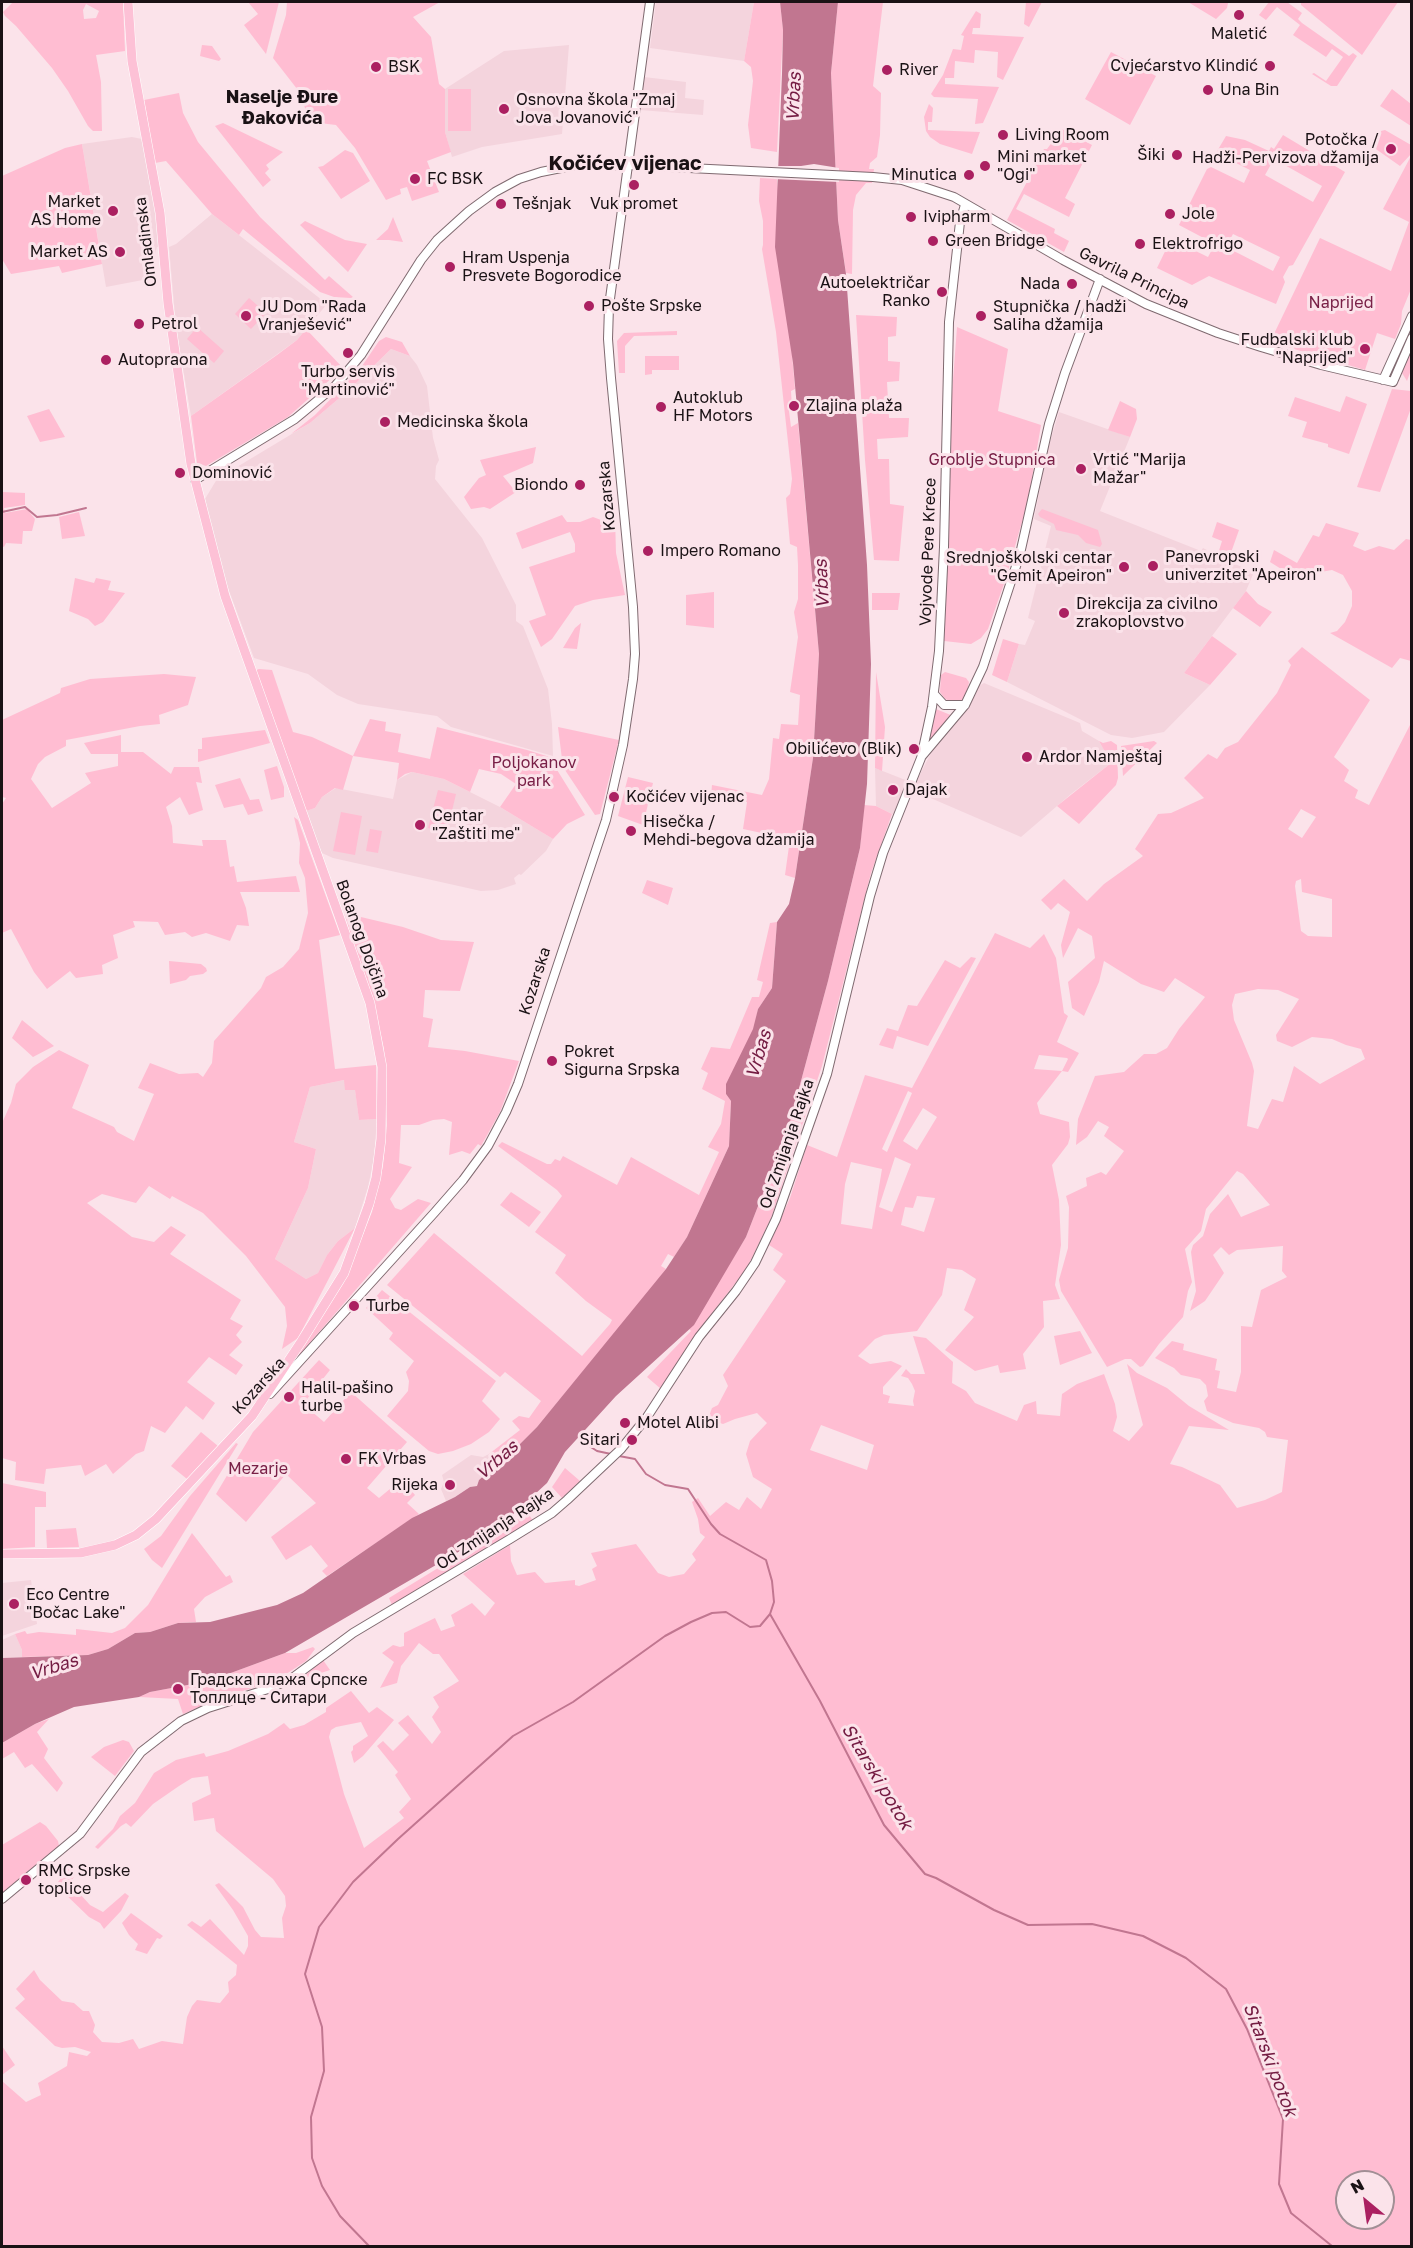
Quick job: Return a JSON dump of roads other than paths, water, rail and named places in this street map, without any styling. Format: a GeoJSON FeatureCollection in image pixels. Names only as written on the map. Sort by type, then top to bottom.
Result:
{"type":"FeatureCollection","features":[{"type":"Feature","properties":{"kind":"main road","name":"Omladinska"},"geometry":{"type":"LineString","coordinates":[[129,2],[132,61],[160,213],[168,303],[189,454],[195,480]]}},
{"type":"Feature","properties":{"kind":"main road","name":"Kozarska"},"geometry":{"type":"LineString","coordinates":[[2,1554],[80,1553],[104,1549],[136,1535],[156,1520],[463,1180],[488,1146],[518,1084],[586,873],[602,831],[621,755],[631,695],[634,617],[608,339],[609,306],[637,113],[650,2]]}},
{"type":"Feature","properties":{"kind":"main road","name":"Gavrila Principa"},"geometry":{"type":"LineString","coordinates":[[195,480],[295,419],[335,386],[361,355],[421,260],[437,240],[479,202],[505,186],[541,172],[571,166],[628,165],[873,177],[918,184],[954,197],[1154,307],[1218,333],[1321,365],[1394,382],[1412,338]]}},
{"type":"Feature","properties":{"kind":"main road","name":"Vojvode Pere Krece"},"geometry":{"type":"LineString","coordinates":[[894,824],[921,758],[934,694],[939,651],[950,322],[960,222],[965,205]]}},
{"type":"Feature","properties":{"kind":"main road"},"geometry":{"type":"LineString","coordinates":[[921,758],[965,705],[983,667],[1013,579],[1031,510],[1049,424],[1065,373],[1100,279]]}},
{"type":"Feature","properties":{"kind":"main road"},"geometry":{"type":"LineString","coordinates":[[1383,380],[1412,316]]}},
{"type":"Feature","properties":{"kind":"main road","name":"Bolanog Dojčina"},"geometry":{"type":"LineString","coordinates":[[195,480],[225,596],[370,1003],[382,1067],[381,1139],[376,1179],[363,1225],[335,1288],[264,1399]]}},
{"type":"Feature","properties":{"kind":"main road"},"geometry":{"type":"LineString","coordinates":[[934,694],[944,705],[965,705]]}},
{"type":"Feature","properties":{"kind":"main road","name":"Od Zmijanja Rajka"},"geometry":{"type":"LineString","coordinates":[[2,1899],[80,1834],[128,1768],[157,1738],[192,1715],[291,1679],[368,1624],[552,1513],[621,1449],[654,1408],[699,1337],[736,1291],[759,1255],[776,1219],[827,1074],[870,896],[894,824]]}},
{"type":"Feature","properties":{"kind":"water","name":"Vrbas"},"geometry":{"type":"Polygon","coordinates":[[[780,2],[838,2],[831,73],[838,220],[846,274],[867,565],[871,664],[867,784],[860,848],[828,981],[788,1129],[746,1237],[694,1325],[616,1396],[565,1452],[547,1483],[496,1530],[285,1653],[209,1681],[150,1692],[139,1697],[74,1707],[35,1724],[2,1743],[2,1658],[88,1655],[108,1649],[135,1633],[150,1632],[178,1623],[210,1622],[277,1605],[303,1593],[412,1518],[470,1487],[477,1486],[479,1480],[498,1463],[505,1464],[513,1451],[537,1427],[666,1269],[687,1237],[729,1146],[731,1101],[726,1094],[726,1084],[753,1029],[758,1009],[772,988],[777,922],[789,904],[795,878],[813,758],[819,654],[793,363],[775,247],[783,30],[780,2]]]}},
{"type":"Feature","properties":{"kind":"waterway"},"geometry":{"type":"LineString","coordinates":[[2,512],[25,507],[37,517],[86,508]]}},
{"type":"Feature","properties":{"kind":"waterway","name":"Sitarski potok"},"geometry":{"type":"LineString","coordinates":[[583,1442],[597,1451],[611,1454]]}},
{"type":"Feature","properties":{"kind":"waterway","name":"Sitarski potok"},"geometry":{"type":"LineString","coordinates":[[619,1456],[635,1459],[646,1474],[665,1485],[688,1489],[720,1534],[766,1560],[772,1581],[774,1602],[770,1614],[820,1701],[884,1825],[925,1874],[1028,1925],[1092,1924],[1143,1936],[1186,1958],[1226,1989],[1247,2029],[1283,2119],[1279,2184],[1291,2213],[1332,2246]]}},
{"type":"Feature","properties":{"kind":"waterway"},"geometry":{"type":"LineString","coordinates":[[369,2246],[340,2216],[322,2186],[312,2158],[311,2117],[324,2071],[322,2027],[305,1974],[319,1927],[353,1882],[513,1736],[573,1702],[665,1636],[691,1622],[712,1613],[726,1612],[750,1627],[760,1626],[770,1614]]}},
{"type":"Feature","properties":{"kind":"place","name":"Maletić"},"geometry":{"type":"Point","coordinates":[1239,15]}},
{"type":"Feature","properties":{"kind":"place","name":"Cvjećarstvo Klindić"},"geometry":{"type":"Point","coordinates":[1270,66]}},
{"type":"Feature","properties":{"kind":"place","name":"BSK"},"geometry":{"type":"Point","coordinates":[376,67]}},
{"type":"Feature","properties":{"kind":"place","name":"River"},"geometry":{"type":"Point","coordinates":[887,70]}},
{"type":"Feature","properties":{"kind":"place","name":"Una Bin"},"geometry":{"type":"Point","coordinates":[1208,90]}},
{"type":"Feature","properties":{"kind":"place","name":"Osnovna škola \"Zmaj Jova Jovanović\""},"geometry":{"type":"Point","coordinates":[504,109]}},
{"type":"Feature","properties":{"kind":"place","name":"Living Room"},"geometry":{"type":"Point","coordinates":[1003,135]}},
{"type":"Feature","properties":{"kind":"place","name":"Potočka / Hadži-Pervizova džamija"},"geometry":{"type":"Point","coordinates":[1391,149]}},
{"type":"Feature","properties":{"kind":"place","name":"Šiki"},"geometry":{"type":"Point","coordinates":[1177,155]}},
{"type":"Feature","properties":{"kind":"place","name":"Mini market \"Ogi\""},"geometry":{"type":"Point","coordinates":[985,166]}},
{"type":"Feature","properties":{"kind":"place","name":"Minutica"},"geometry":{"type":"Point","coordinates":[969,175]}},
{"type":"Feature","properties":{"kind":"place","name":"FC BSK"},"geometry":{"type":"Point","coordinates":[415,179]}},
{"type":"Feature","properties":{"kind":"place","name":"Vuk promet"},"geometry":{"type":"Point","coordinates":[634,185]}},
{"type":"Feature","properties":{"kind":"place","name":"Tešnjak"},"geometry":{"type":"Point","coordinates":[501,204]}},
{"type":"Feature","properties":{"kind":"place","name":"Market AS Home"},"geometry":{"type":"Point","coordinates":[113,211]}},
{"type":"Feature","properties":{"kind":"place","name":"Jole"},"geometry":{"type":"Point","coordinates":[1170,214]}},
{"type":"Feature","properties":{"kind":"place","name":"Ivipharm"},"geometry":{"type":"Point","coordinates":[911,217]}},
{"type":"Feature","properties":{"kind":"place","name":"Green Bridge"},"geometry":{"type":"Point","coordinates":[933,241]}},
{"type":"Feature","properties":{"kind":"place","name":"Elektrofrigo"},"geometry":{"type":"Point","coordinates":[1140,244]}},
{"type":"Feature","properties":{"kind":"place","name":"Market AS"},"geometry":{"type":"Point","coordinates":[120,252]}},
{"type":"Feature","properties":{"kind":"place","name":"Hram Uspenja Presvete Bogorodice"},"geometry":{"type":"Point","coordinates":[450,267]}},
{"type":"Feature","properties":{"kind":"place","name":"Nada"},"geometry":{"type":"Point","coordinates":[1072,284]}},
{"type":"Feature","properties":{"kind":"place","name":"Autoelektričar Ranko"},"geometry":{"type":"Point","coordinates":[942,292]}},
{"type":"Feature","properties":{"kind":"place","name":"Pošte Srpske"},"geometry":{"type":"Point","coordinates":[589,306]}},
{"type":"Feature","properties":{"kind":"place","name":"JU Dom \"Rada Vranješević\""},"geometry":{"type":"Point","coordinates":[246,316]}},
{"type":"Feature","properties":{"kind":"place","name":"Stupnička / hadži Saliha džamija"},"geometry":{"type":"Point","coordinates":[981,316]}},
{"type":"Feature","properties":{"kind":"place","name":"Petrol"},"geometry":{"type":"Point","coordinates":[139,324]}},
{"type":"Feature","properties":{"kind":"place","name":"Fudbalski klub \"Naprijed\""},"geometry":{"type":"Point","coordinates":[1365,349]}},
{"type":"Feature","properties":{"kind":"place","name":"Turbo servis \"Martinović\""},"geometry":{"type":"Point","coordinates":[348,353]}},
{"type":"Feature","properties":{"kind":"place","name":"Autopraona"},"geometry":{"type":"Point","coordinates":[106,360]}},
{"type":"Feature","properties":{"kind":"place","name":"Zlajina plaža"},"geometry":{"type":"Point","coordinates":[794,406]}},
{"type":"Feature","properties":{"kind":"place","name":"Autoklub HF Motors"},"geometry":{"type":"Point","coordinates":[661,407]}},
{"type":"Feature","properties":{"kind":"place","name":"Medicinska škola"},"geometry":{"type":"Point","coordinates":[385,422]}},
{"type":"Feature","properties":{"kind":"place","name":"Vrtić \"Marija Mažar\""},"geometry":{"type":"Point","coordinates":[1081,469]}},
{"type":"Feature","properties":{"kind":"place","name":"Dominović"},"geometry":{"type":"Point","coordinates":[180,473]}},
{"type":"Feature","properties":{"kind":"place","name":"Biondo"},"geometry":{"type":"Point","coordinates":[580,485]}},
{"type":"Feature","properties":{"kind":"place","name":"Impero Romano"},"geometry":{"type":"Point","coordinates":[648,551]}},
{"type":"Feature","properties":{"kind":"place","name":"Panevropski univerzitet \"Apeiron\""},"geometry":{"type":"Point","coordinates":[1153,566]}},
{"type":"Feature","properties":{"kind":"place","name":"Srednjoškolski centar \"Gemit Apeiron\""},"geometry":{"type":"Point","coordinates":[1124,567]}},
{"type":"Feature","properties":{"kind":"place","name":"Direkcija za civilno zrakoplovstvo"},"geometry":{"type":"Point","coordinates":[1064,613]}},
{"type":"Feature","properties":{"kind":"place","name":"Obilićevo (Blik)"},"geometry":{"type":"Point","coordinates":[914,749]}},
{"type":"Feature","properties":{"kind":"place","name":"Ardor Namještaj"},"geometry":{"type":"Point","coordinates":[1027,757]}},
{"type":"Feature","properties":{"kind":"place","name":"Dajak"},"geometry":{"type":"Point","coordinates":[893,790]}},
{"type":"Feature","properties":{"kind":"place","name":"Kočićev vijenac"},"geometry":{"type":"Point","coordinates":[614,797]}},
{"type":"Feature","properties":{"kind":"place","name":"Centar \"Zaštiti me\""},"geometry":{"type":"Point","coordinates":[420,825]}},
{"type":"Feature","properties":{"kind":"place","name":"Hisečka / Mehdi-begova džamija"},"geometry":{"type":"Point","coordinates":[631,831]}},
{"type":"Feature","properties":{"kind":"place","name":"Pokret Sigurna Srpska"},"geometry":{"type":"Point","coordinates":[552,1061]}},
{"type":"Feature","properties":{"kind":"place","name":"Turbe"},"geometry":{"type":"Point","coordinates":[354,1306]}},
{"type":"Feature","properties":{"kind":"place","name":"Halil-pašino turbe"},"geometry":{"type":"Point","coordinates":[289,1397]}},
{"type":"Feature","properties":{"kind":"place","name":"Motel Alibi"},"geometry":{"type":"Point","coordinates":[625,1423]}},
{"type":"Feature","properties":{"kind":"place","name":"Sitari"},"geometry":{"type":"Point","coordinates":[632,1440]}},
{"type":"Feature","properties":{"kind":"place","name":"FK Vrbas"},"geometry":{"type":"Point","coordinates":[346,1459]}},
{"type":"Feature","properties":{"kind":"place","name":"Rijeka"},"geometry":{"type":"Point","coordinates":[450,1485]}},
{"type":"Feature","properties":{"kind":"place","name":"Eco Centre \"Bočac Lake\""},"geometry":{"type":"Point","coordinates":[14,1604]}},
{"type":"Feature","properties":{"kind":"place","name":"Градска плажа Српске Топлице - Ситари"},"geometry":{"type":"Point","coordinates":[178,1689]}},
{"type":"Feature","properties":{"kind":"place","name":"RMC Srpske toplice"},"geometry":{"type":"Point","coordinates":[26,1880]}},
{"type":"Feature","properties":{"kind":"district","name":"Naselje Đure Đakovića"},"geometry":{"type":"Point","coordinates":[282,107]}},
{"type":"Feature","properties":{"kind":"district","name":"Kočićev vijenac"},"geometry":{"type":"Point","coordinates":[625,164]}},
{"type":"Feature","properties":{"kind":"park label","name":"Naprijed"},"geometry":{"type":"Point","coordinates":[1341,303]}},
{"type":"Feature","properties":{"kind":"park label","name":"Groblje Stupnica"},"geometry":{"type":"Point","coordinates":[992,460]}},
{"type":"Feature","properties":{"kind":"park label","name":"Poljokanov park"},"geometry":{"type":"Point","coordinates":[534,772]}},
{"type":"Feature","properties":{"kind":"park label","name":"Mezarje"},"geometry":{"type":"Point","coordinates":[258,1469]}}]}
